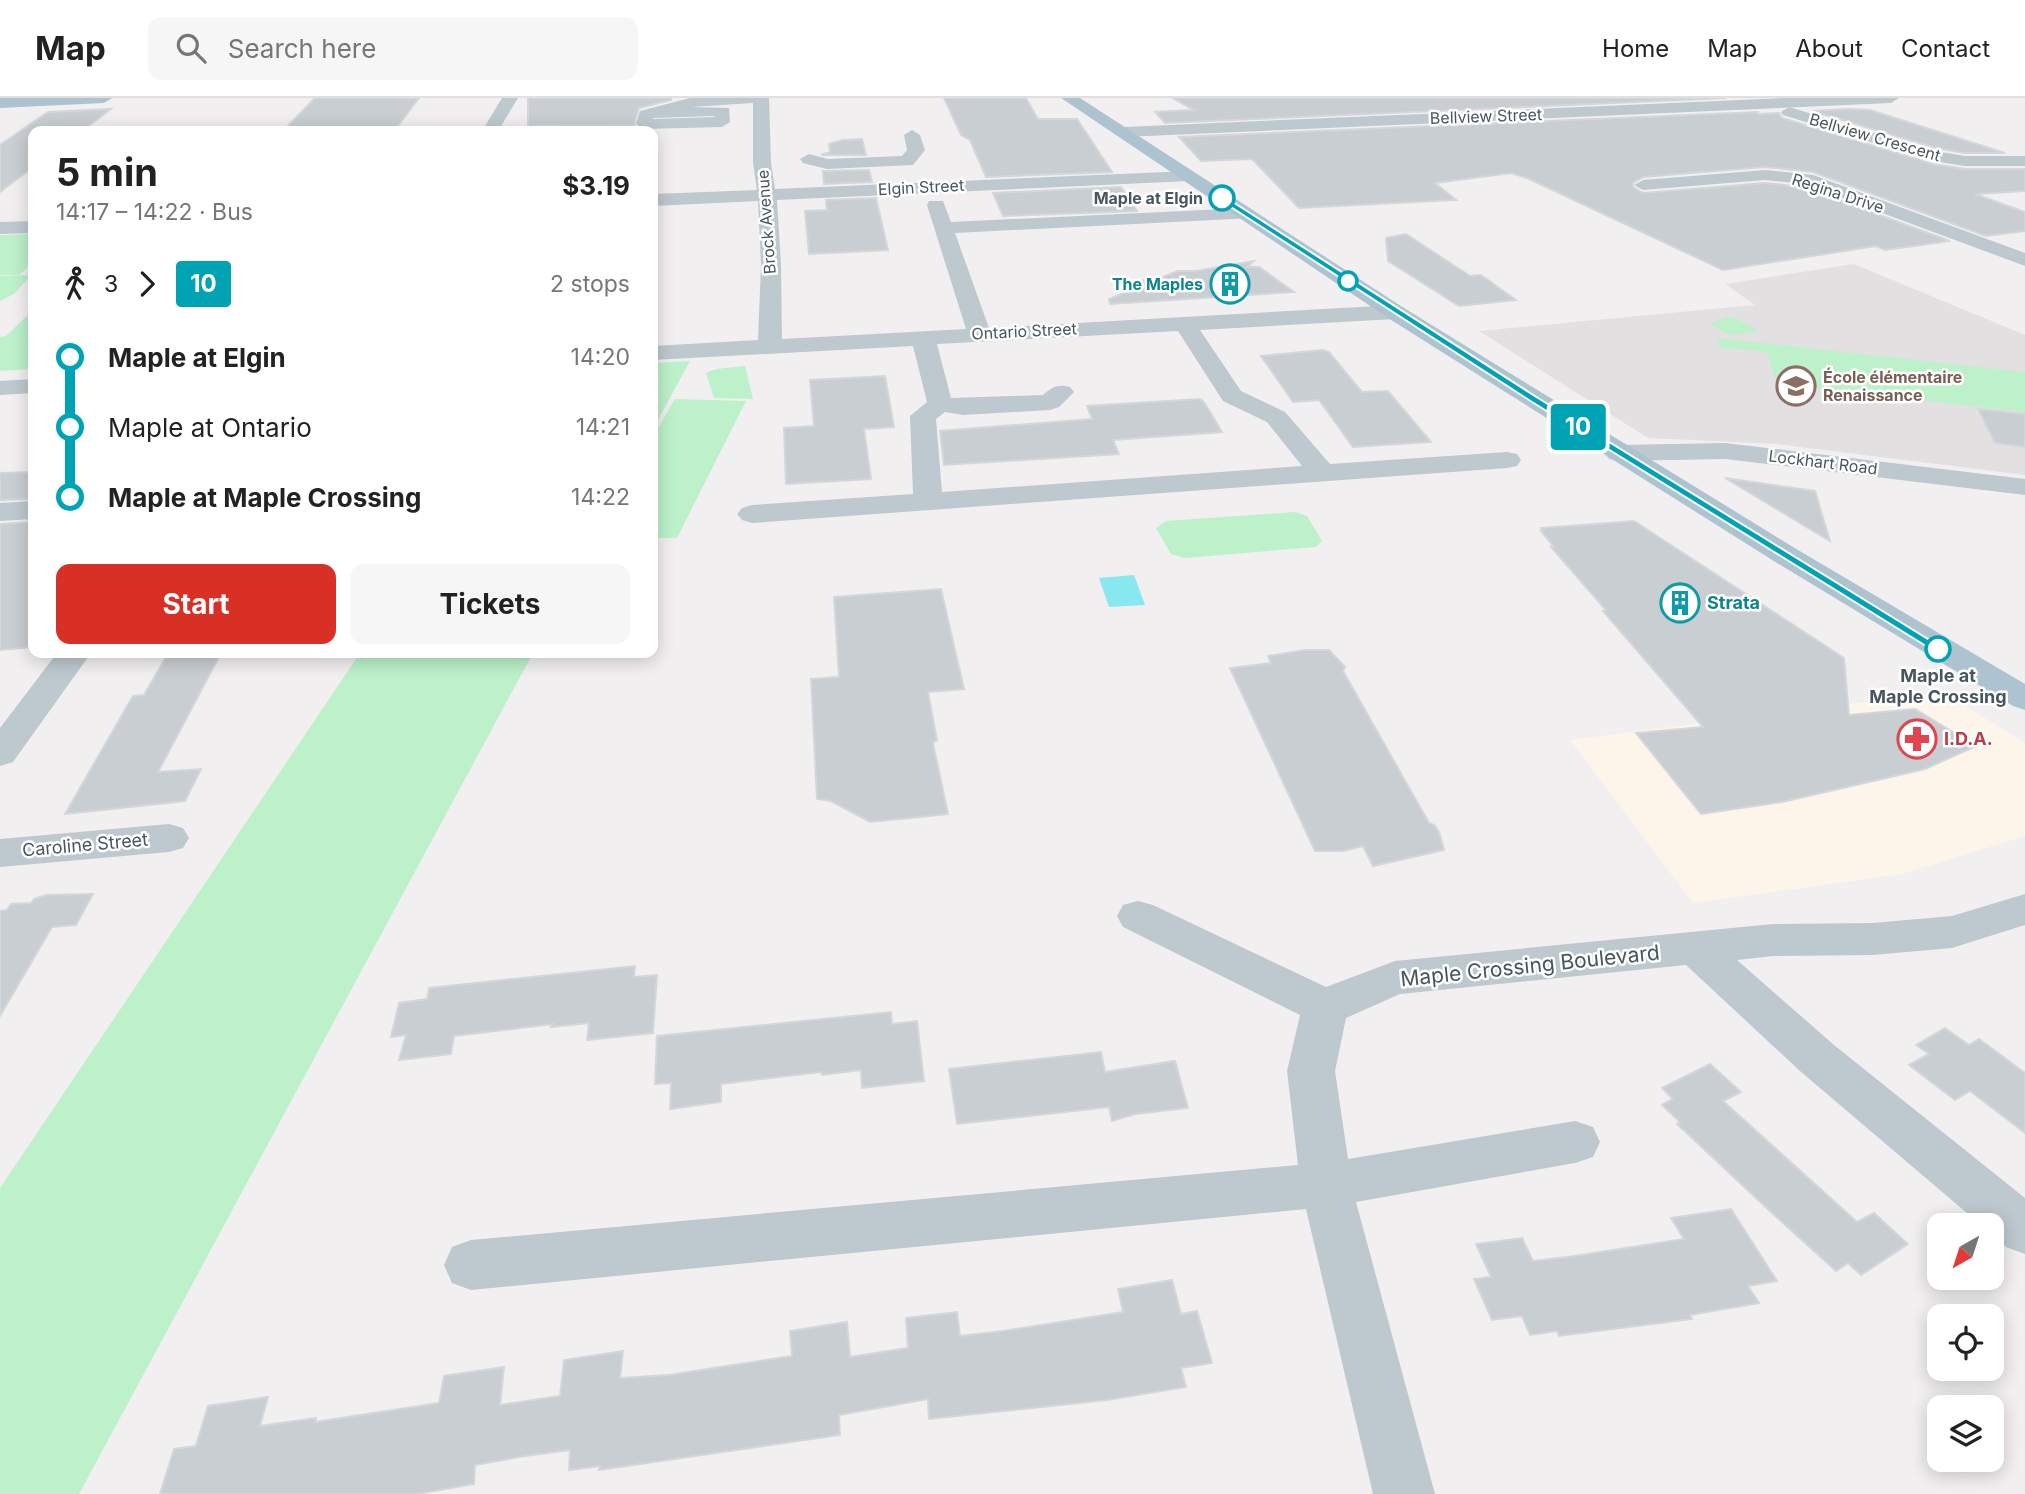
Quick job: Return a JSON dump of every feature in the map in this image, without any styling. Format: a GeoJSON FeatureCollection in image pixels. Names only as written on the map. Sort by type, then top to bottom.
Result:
{"type":"FeatureCollection","features":[{"type":"Feature","properties":{"kind":"main road"},"geometry":{"type":"LineString","coordinates":[[0,103],[104,98]]}},
{"type":"Feature","properties":{"kind":"main road"},"geometry":{"type":"LineString","coordinates":[[1069,98],[1395,312],[1619,453],[1897,625],[2025,699]]}},
{"type":"Feature","properties":{"kind":"street"},"geometry":{"type":"LineString","coordinates":[[493,126],[510,98]]}},
{"type":"Feature","properties":{"kind":"street","name":"Bellview Street"},"geometry":{"type":"LineString","coordinates":[[1124,132],[1891,98]]}},
{"type":"Feature","properties":{"kind":"street"},"geometry":{"type":"LineString","coordinates":[[697,101],[761,102],[723,111],[722,122],[644,124],[646,114],[697,101]]}},
{"type":"Feature","properties":{"kind":"street","name":"Brock Avenue"},"geometry":{"type":"LineString","coordinates":[[761,102],[776,162],[767,195],[771,264],[770,346]]}},
{"type":"Feature","properties":{"kind":"street","name":"Bellview Crescent"},"geometry":{"type":"LineString","coordinates":[[1770,104],[1933,156],[1965,161],[2025,161]]}},
{"type":"Feature","properties":{"kind":"street"},"geometry":{"type":"LineString","coordinates":[[776,162],[809,159],[827,164],[907,160],[916,150],[912,135]]}},
{"type":"Feature","properties":{"kind":"street"},"geometry":{"type":"LineString","coordinates":[[799,142],[796,149],[806,150],[809,159]]}},
{"type":"Feature","properties":{"kind":"street","name":"Regina Drive"},"geometry":{"type":"LineString","coordinates":[[1643,185],[1765,175],[1807,180],[2025,260]]}},
{"type":"Feature","properties":{"kind":"street","name":"Elgin Street"},"geometry":{"type":"LineString","coordinates":[[658,200],[1189,176]]}},
{"type":"Feature","properties":{"kind":"street"},"geometry":{"type":"LineString","coordinates":[[930,187],[979,333]]}},
{"type":"Feature","properties":{"kind":"street"},"geometry":{"type":"LineString","coordinates":[[944,228],[1246,214]]}},
{"type":"Feature","properties":{"kind":"street"},"geometry":{"type":"LineString","coordinates":[[0,228],[28,227]]}},
{"type":"Feature","properties":{"kind":"street","name":"Ontario Street"},"geometry":{"type":"LineString","coordinates":[[658,353],[1395,312]]}},
{"type":"Feature","properties":{"kind":"street"},"geometry":{"type":"LineString","coordinates":[[1184,322],[1232,396],[1276,417],[1322,474]]}},
{"type":"Feature","properties":{"kind":"street"},"geometry":{"type":"LineString","coordinates":[[923,337],[940,404]]}},
{"type":"Feature","properties":{"kind":"street"},"geometry":{"type":"LineString","coordinates":[[0,388],[28,387]]}},
{"type":"Feature","properties":{"kind":"street"},"geometry":{"type":"LineString","coordinates":[[928,501],[923,416],[940,404],[963,407],[1002,402],[1050,402],[1061,392]]}},
{"type":"Feature","properties":{"kind":"street","name":"Lockhart Road"},"geometry":{"type":"LineString","coordinates":[[1619,453],[1726,451],[2025,487]]}},
{"type":"Feature","properties":{"kind":"street"},"geometry":{"type":"LineString","coordinates":[[752,514],[1507,460]]}},
{"type":"Feature","properties":{"kind":"street"},"geometry":{"type":"LineString","coordinates":[[0,512],[28,510]]}},
{"type":"Feature","properties":{"kind":"street"},"geometry":{"type":"LineString","coordinates":[[0,754],[70,658]]}},
{"type":"Feature","properties":{"kind":"street","name":"Caroline Street"},"geometry":{"type":"LineString","coordinates":[[0,853],[169,838]]}},
{"type":"Feature","properties":{"kind":"street","name":"Maple Crossing Boulevard"},"geometry":{"type":"LineString","coordinates":[[1325,1007],[1395,978],[1773,940],[1873,939],[1952,932],[2025,909]]}},
{"type":"Feature","properties":{"kind":"street"},"geometry":{"type":"LineString","coordinates":[[1138,916],[1325,1007],[1311,1072],[1326,1185],[1404,1494]]}},
{"type":"Feature","properties":{"kind":"street"},"geometry":{"type":"LineString","coordinates":[[1697,949],[1817,1058],[2025,1230]]}},
{"type":"Feature","properties":{"kind":"street"},"geometry":{"type":"LineString","coordinates":[[471,1265],[1326,1185],[1575,1142]]}},
{"type":"Feature","properties":{"kind":"shaded area","name":"École élémentaire Renaissance"},"geometry":{"type":"Polygon","coordinates":[[[1854,264],[2025,335],[2025,475],[1777,444],[1648,438],[1479,331],[1755,305],[1725,284],[1854,264]]]}},
{"type":"Feature","properties":{"kind":"shaded area"},"geometry":{"type":"Polygon","coordinates":[[[1943,692],[2025,743],[2025,836],[1902,874],[1693,903],[1570,740],[1943,692]]]}},
{"type":"Feature","properties":{"kind":"green space"},"geometry":{"type":"Polygon","coordinates":[[[28,234],[28,267],[19,275],[0,275],[0,235],[28,234]]]}},
{"type":"Feature","properties":{"kind":"green space"},"geometry":{"type":"Polygon","coordinates":[[[28,275],[28,278],[14,294],[0,301],[0,276],[28,275]]]}},
{"type":"Feature","properties":{"kind":"green space"},"geometry":{"type":"Polygon","coordinates":[[[28,315],[28,369],[0,371],[0,337],[6,336],[28,315]]]}},
{"type":"Feature","properties":{"kind":"green space"},"geometry":{"type":"Polygon","coordinates":[[[1727,317],[1735,318],[1756,329],[1755,332],[1730,335],[1710,324],[1727,317]]]}},
{"type":"Feature","properties":{"kind":"green space"},"geometry":{"type":"Polygon","coordinates":[[[1717,338],[2025,372],[2025,412],[1777,384],[1767,352],[1719,347],[1717,338]]]}},
{"type":"Feature","properties":{"kind":"green space"},"geometry":{"type":"Polygon","coordinates":[[[690,361],[658,420],[658,363],[690,361]]]}},
{"type":"Feature","properties":{"kind":"green space"},"geometry":{"type":"Polygon","coordinates":[[[745,366],[753,399],[714,398],[706,373],[716,369],[745,366]]]}},
{"type":"Feature","properties":{"kind":"green space"},"geometry":{"type":"Polygon","coordinates":[[[675,399],[746,401],[677,538],[658,538],[658,428],[675,399]]]}},
{"type":"Feature","properties":{"kind":"green space"},"geometry":{"type":"Polygon","coordinates":[[[1295,512],[1307,516],[1322,541],[1316,547],[1185,558],[1171,554],[1156,528],[1166,521],[1295,512]]]}},
{"type":"Feature","properties":{"kind":"green space"},"geometry":{"type":"Polygon","coordinates":[[[357,658],[530,658],[79,1494],[0,1494],[0,1188],[357,658]]]}},
{"type":"Feature","properties":{"kind":"water"},"geometry":{"type":"Polygon","coordinates":[[[1134,575],[1145,605],[1109,607],[1099,578],[1134,575]]]}},
{"type":"Feature","properties":{"kind":"building"},"geometry":{"type":"Polygon","coordinates":[[[315,98],[419,98],[398,126],[288,126],[315,98]]]}},
{"type":"Feature","properties":{"kind":"building"},"geometry":{"type":"Polygon","coordinates":[[[528,98],[671,100],[639,108],[634,125],[528,126],[528,98]]]}},
{"type":"Feature","properties":{"kind":"building"},"geometry":{"type":"Polygon","coordinates":[[[944,98],[1026,98],[1038,119],[1077,119],[1112,172],[986,177],[970,140],[961,135],[944,98]]]}},
{"type":"Feature","properties":{"kind":"building"},"geometry":{"type":"Polygon","coordinates":[[[1173,98],[1726,98],[1165,123],[1155,112],[1193,110],[1173,98]]]}},
{"type":"Feature","properties":{"kind":"building"},"geometry":{"type":"Polygon","coordinates":[[[111,109],[89,126],[28,126],[28,171],[0,192],[0,145],[48,112],[111,109]]]}},
{"type":"Feature","properties":{"kind":"building"},"geometry":{"type":"Polygon","coordinates":[[[1870,110],[2005,153],[1965,153],[1936,148],[1812,111],[1870,110]]]}},
{"type":"Feature","properties":{"kind":"building"},"geometry":{"type":"Polygon","coordinates":[[[1779,113],[1782,118],[1933,164],[1965,169],[2025,169],[2025,191],[1975,194],[2025,212],[2025,231],[1986,236],[1813,172],[1765,167],[1643,177],[1633,183],[1633,187],[1643,193],[1765,183],[1803,187],[1950,241],[1885,250],[1876,246],[1723,270],[1527,178],[1511,173],[1435,183],[1456,200],[1299,208],[1252,159],[1201,161],[1179,137],[1779,113]]]}},
{"type":"Feature","properties":{"kind":"building"},"geometry":{"type":"Polygon","coordinates":[[[862,139],[866,155],[821,155],[830,152],[829,144],[862,139]]]}},
{"type":"Feature","properties":{"kind":"building"},"geometry":{"type":"Polygon","coordinates":[[[869,170],[872,182],[824,184],[823,171],[869,170]]]}},
{"type":"Feature","properties":{"kind":"building"},"geometry":{"type":"Polygon","coordinates":[[[1121,187],[1137,211],[1003,216],[993,193],[1121,187]]]}},
{"type":"Feature","properties":{"kind":"building"},"geometry":{"type":"Polygon","coordinates":[[[876,198],[888,250],[809,254],[805,211],[827,210],[826,200],[876,198]]]}},
{"type":"Feature","properties":{"kind":"building"},"geometry":{"type":"Polygon","coordinates":[[[1406,234],[1470,276],[1481,275],[1516,300],[1459,306],[1388,261],[1386,238],[1406,234]]]}},
{"type":"Feature","properties":{"kind":"building"},"geometry":{"type":"Polygon","coordinates":[[[1254,261],[1247,267],[1259,267],[1294,292],[1110,304],[1109,299],[1129,291],[1128,283],[1163,277],[1178,271],[1196,271],[1254,261]]]}},
{"type":"Feature","properties":{"kind":"building"},"geometry":{"type":"Polygon","coordinates":[[[1323,350],[1329,352],[1362,392],[1388,391],[1431,442],[1353,447],[1319,400],[1293,402],[1261,356],[1323,350]]]}},
{"type":"Feature","properties":{"kind":"building"},"geometry":{"type":"Polygon","coordinates":[[[885,376],[894,427],[864,429],[871,479],[786,484],[784,428],[814,426],[810,380],[885,376]]]}},
{"type":"Feature","properties":{"kind":"building"},"geometry":{"type":"Polygon","coordinates":[[[1200,399],[1222,432],[1113,440],[1119,454],[944,465],[940,431],[1092,419],[1087,406],[1200,399]]]}},
{"type":"Feature","properties":{"kind":"building"},"geometry":{"type":"Polygon","coordinates":[[[1978,409],[2025,414],[2025,447],[1995,443],[1978,409]]]}},
{"type":"Feature","properties":{"kind":"building"},"geometry":{"type":"Polygon","coordinates":[[[28,472],[28,499],[0,500],[0,473],[28,472]]]}},
{"type":"Feature","properties":{"kind":"building"},"geometry":{"type":"Polygon","coordinates":[[[1725,478],[1815,491],[1830,541],[1725,478]]]}},
{"type":"Feature","properties":{"kind":"building"},"geometry":{"type":"Polygon","coordinates":[[[1634,521],[1844,658],[1849,715],[1915,709],[1976,746],[1925,769],[1782,802],[1701,814],[1636,733],[1703,727],[1603,611],[1606,610],[1551,547],[1554,547],[1541,531],[1541,528],[1634,521]]]}},
{"type":"Feature","properties":{"kind":"building"},"geometry":{"type":"Polygon","coordinates":[[[28,522],[28,647],[0,650],[0,524],[28,522]]]}},
{"type":"Feature","properties":{"kind":"building"},"geometry":{"type":"Polygon","coordinates":[[[941,589],[964,689],[928,692],[937,740],[933,743],[948,814],[870,822],[831,801],[817,799],[811,679],[839,677],[834,597],[941,589]]]}},
{"type":"Feature","properties":{"kind":"building"},"geometry":{"type":"Polygon","coordinates":[[[1305,650],[1329,650],[1345,667],[1343,671],[1429,823],[1439,832],[1444,850],[1373,866],[1363,846],[1343,851],[1315,851],[1230,668],[1271,663],[1268,656],[1305,650]]]}},
{"type":"Feature","properties":{"kind":"building"},"geometry":{"type":"Polygon","coordinates":[[[165,658],[218,658],[158,772],[201,769],[185,801],[65,814],[133,696],[144,695],[165,658]]]}},
{"type":"Feature","properties":{"kind":"building"},"geometry":{"type":"Polygon","coordinates":[[[93,894],[76,925],[52,927],[0,1016],[0,911],[7,910],[11,904],[31,903],[34,899],[46,895],[93,894]]]}},
{"type":"Feature","properties":{"kind":"building"},"geometry":{"type":"Polygon","coordinates":[[[635,966],[634,977],[657,975],[653,1033],[587,1040],[589,1023],[551,1027],[553,1024],[454,1036],[451,1054],[399,1060],[406,1035],[391,1037],[399,1003],[427,999],[429,988],[635,966]]]}},
{"type":"Feature","properties":{"kind":"building"},"geometry":{"type":"Polygon","coordinates":[[[891,1012],[892,1024],[917,1021],[924,1081],[862,1088],[861,1070],[822,1075],[821,1072],[721,1084],[721,1102],[670,1109],[671,1083],[655,1084],[657,1036],[891,1012]]]}},
{"type":"Feature","properties":{"kind":"building"},"geometry":{"type":"Polygon","coordinates":[[[1945,1028],[1969,1045],[1979,1039],[2025,1073],[2025,1133],[1970,1091],[1955,1100],[1909,1065],[1929,1054],[1916,1045],[1945,1028]]]}},
{"type":"Feature","properties":{"kind":"building"},"geometry":{"type":"Polygon","coordinates":[[[1101,1052],[1105,1072],[1175,1061],[1188,1108],[1135,1114],[1112,1121],[1109,1107],[957,1124],[949,1069],[1101,1052]]]}},
{"type":"Feature","properties":{"kind":"building"},"geometry":{"type":"Polygon","coordinates":[[[1710,1064],[1741,1092],[1723,1101],[1857,1222],[1874,1213],[1908,1244],[1861,1275],[1848,1263],[1836,1271],[1772,1213],[1677,1124],[1680,1122],[1662,1105],[1673,1099],[1662,1088],[1710,1064]]]}},
{"type":"Feature","properties":{"kind":"building"},"geometry":{"type":"Polygon","coordinates":[[[1731,1209],[1777,1281],[1748,1286],[1759,1303],[1690,1315],[1692,1319],[1559,1336],[1557,1331],[1530,1335],[1522,1316],[1492,1320],[1474,1279],[1491,1277],[1476,1244],[1522,1238],[1533,1261],[1575,1256],[1684,1239],[1671,1218],[1731,1209]]]}},
{"type":"Feature","properties":{"kind":"building"},"geometry":{"type":"Polygon","coordinates":[[[1172,1280],[1181,1314],[1197,1311],[1212,1363],[1181,1368],[1186,1387],[1107,1400],[929,1419],[928,1399],[839,1415],[840,1435],[599,1470],[600,1466],[569,1470],[570,1450],[525,1456],[475,1465],[474,1484],[417,1494],[160,1494],[174,1449],[196,1446],[208,1406],[268,1397],[260,1426],[316,1418],[315,1422],[439,1403],[444,1376],[504,1367],[500,1405],[560,1396],[564,1360],[623,1351],[620,1378],[669,1375],[792,1356],[790,1331],[847,1322],[850,1357],[908,1348],[906,1318],[957,1312],[960,1336],[1003,1331],[1123,1312],[1118,1289],[1172,1280]]]}},
{"type":"Feature","properties":{"kind":"bus line","name":"10"},"geometry":{"type":"LineString","coordinates":[[1222,198],[1395,312],[1938,649]]}},
{"type":"Feature","properties":{"kind":"place","name":"Maple at Elgin"},"geometry":{"type":"Point","coordinates":[1222,198]}},
{"type":"Feature","properties":{"kind":"place","name":"The Maples"},"geometry":{"type":"Point","coordinates":[1230,284]}},
{"type":"Feature","properties":{"kind":"place","name":"École élémentaire Renaissance"},"geometry":{"type":"Point","coordinates":[1796,386]}},
{"type":"Feature","properties":{"kind":"place","name":"Strata"},"geometry":{"type":"Point","coordinates":[1680,603]}},
{"type":"Feature","properties":{"kind":"place","name":"Maple at Maple Crossing"},"geometry":{"type":"Point","coordinates":[1938,649]}},
{"type":"Feature","properties":{"kind":"place","name":"I.D.A."},"geometry":{"type":"Point","coordinates":[1917,739]}}]}
